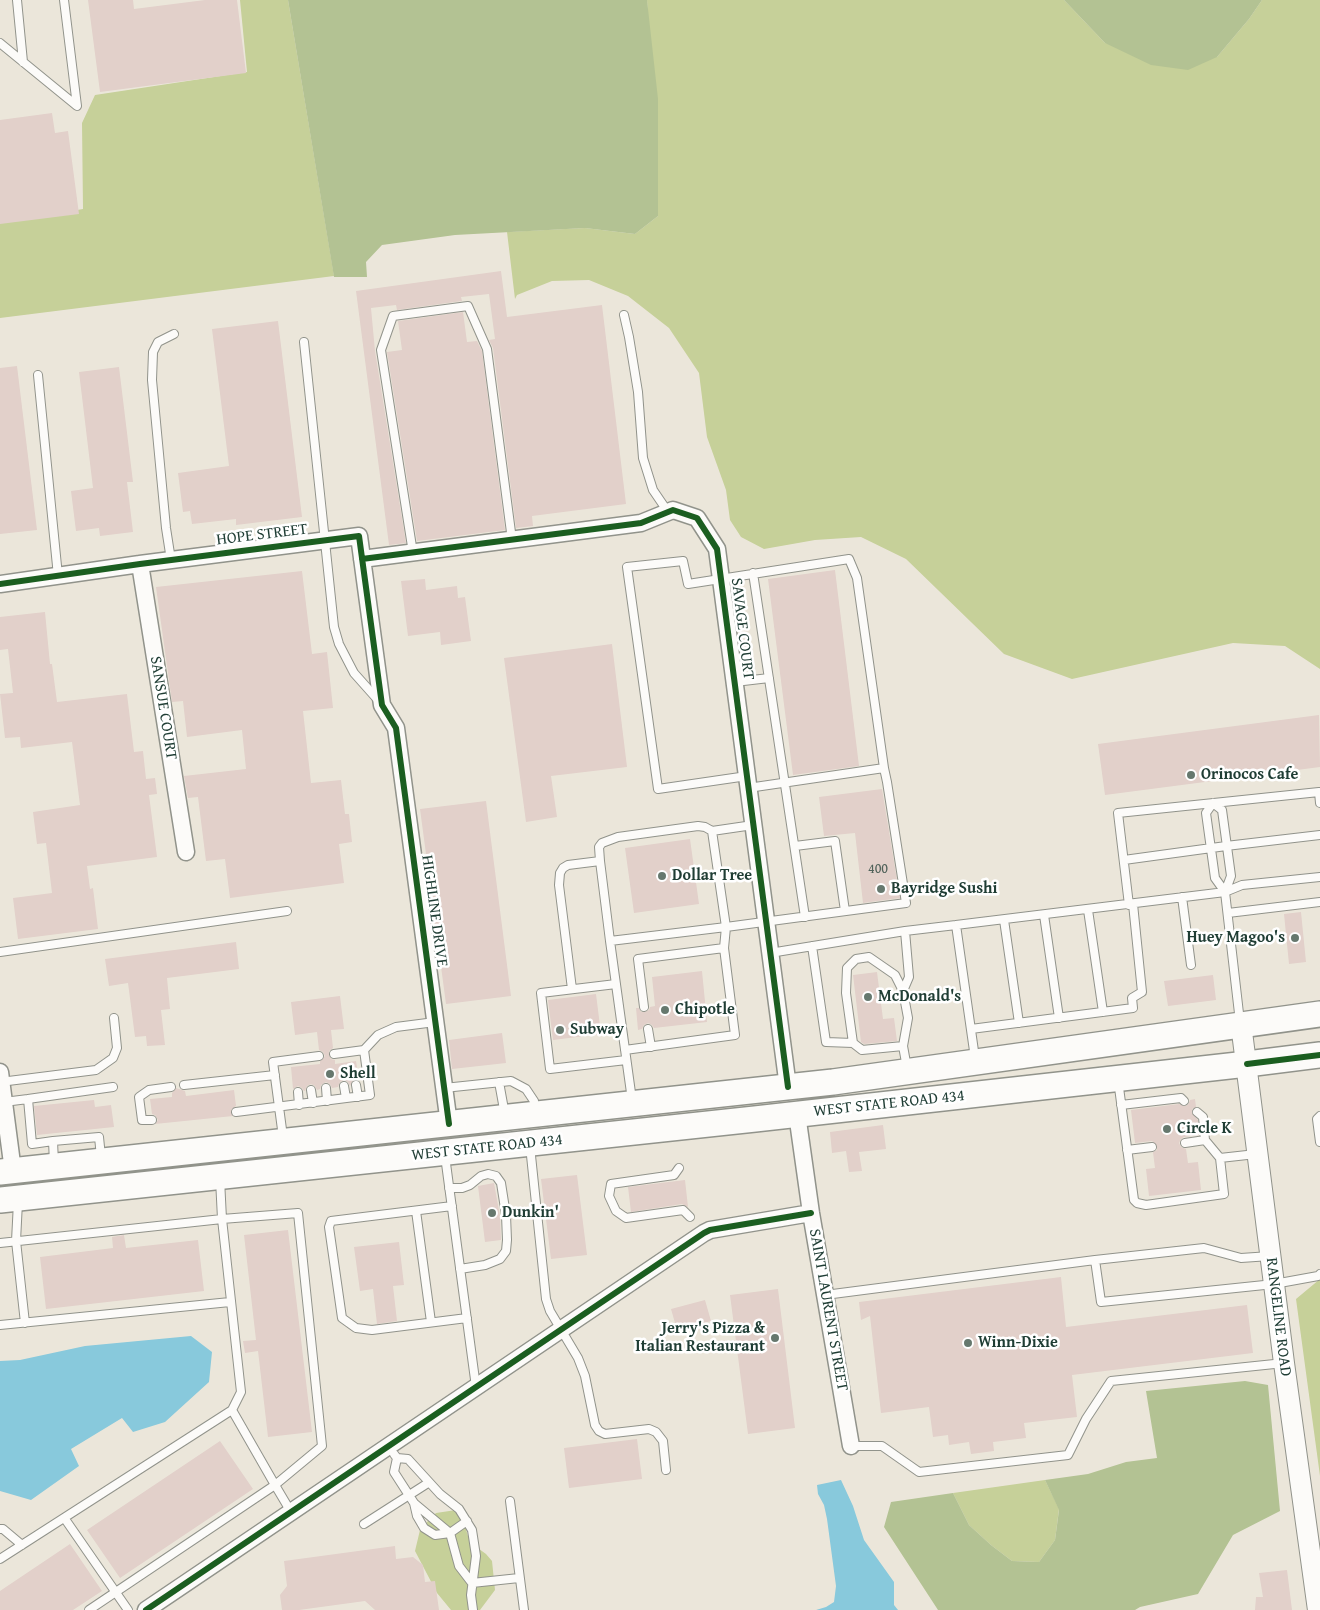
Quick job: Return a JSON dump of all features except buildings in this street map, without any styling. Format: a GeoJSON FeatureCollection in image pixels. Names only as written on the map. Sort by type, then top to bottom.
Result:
{"type":"FeatureCollection","features":[{"type":"Feature","properties":{"kind":"main road"},"geometry":{"type":"LineString","coordinates":[[976,1063],[1320,1014]]}},
{"type":"Feature","properties":{"kind":"main road","name":"WEST STATE ROAD 434"},"geometry":{"type":"LineString","coordinates":[[6,1186],[220,1176],[754,1119],[1320,1055]]}},
{"type":"Feature","properties":{"kind":"main road","name":"WEST STATE ROAD 434"},"geometry":{"type":"LineString","coordinates":[[59,1166],[788,1088],[976,1063]]}},
{"type":"Feature","properties":{"kind":"main road"},"geometry":{"type":"LineString","coordinates":[[797,1114],[801,1106],[810,1097],[833,1082]]}},
{"type":"Feature","properties":{"kind":"main road"},"geometry":{"type":"LineString","coordinates":[[754,1119],[777,1102],[788,1088]]}},
{"type":"Feature","properties":{"kind":"main road"},"geometry":{"type":"LineString","coordinates":[[6,1186],[34,1182],[59,1166]]}},
{"type":"Feature","properties":{"kind":"street","name":"SAVAGE COURT"},"geometry":{"type":"LineString","coordinates":[[668,512],[673,510],[698,518],[717,549],[788,1088]]}},
{"type":"Feature","properties":{"kind":"street"},"geometry":{"type":"LineString","coordinates":[[362,560],[641,523],[668,512]]}},
{"type":"Feature","properties":{"kind":"street","name":"HOPE STREET"},"geometry":{"type":"LineString","coordinates":[[0,584],[359,536],[382,705]]}},
{"type":"Feature","properties":{"kind":"street","name":"SANSUE COURT"},"geometry":{"type":"LineString","coordinates":[[140,564],[186,852]]}},
{"type":"Feature","properties":{"kind":"street","name":"HIGHLINE DRIVE"},"geometry":{"type":"LineString","coordinates":[[382,705],[396,728],[449,1124]]}},
{"type":"Feature","properties":{"kind":"street","name":"RANGELINE ROAD"},"geometry":{"type":"LineString","coordinates":[[1241,1024],[1284,1363],[1318,1610]]}},
{"type":"Feature","properties":{"kind":"street"},"geometry":{"type":"LineString","coordinates":[[0,1078],[4,1102],[6,1186]]}},
{"type":"Feature","properties":{"kind":"street","name":"SAINT LAURENT STREET"},"geometry":{"type":"LineString","coordinates":[[797,1114],[811,1213],[851,1446]]}},
{"type":"Feature","properties":{"kind":"street"},"geometry":{"type":"LineString","coordinates":[[146,1610],[291,1512],[393,1452],[476,1387],[704,1233],[811,1213]]}},
{"type":"Feature","properties":{"kind":"lane"},"geometry":{"type":"LineString","coordinates":[[17,0],[23,62]]}},
{"type":"Feature","properties":{"kind":"lane"},"geometry":{"type":"LineString","coordinates":[[0,43],[77,106],[64,0]]}},
{"type":"Feature","properties":{"kind":"lane"},"geometry":{"type":"LineString","coordinates":[[413,553],[381,350],[393,316],[468,306],[487,349],[512,540]]}},
{"type":"Feature","properties":{"kind":"lane"},"geometry":{"type":"LineString","coordinates":[[624,315],[630,337],[638,392],[644,458],[653,490],[668,512]]}},
{"type":"Feature","properties":{"kind":"lane"},"geometry":{"type":"LineString","coordinates":[[171,560],[166,528],[152,380],[153,352],[158,342],[174,334]]}},
{"type":"Feature","properties":{"kind":"lane"},"geometry":{"type":"LineString","coordinates":[[304,342],[324,541]]}},
{"type":"Feature","properties":{"kind":"lane"},"geometry":{"type":"LineString","coordinates":[[38,375],[58,576]]}},
{"type":"Feature","properties":{"kind":"lane","name":"HOPE STREET"},"geometry":{"type":"LineString","coordinates":[[324,541],[334,626],[339,644],[354,673],[382,705]]}},
{"type":"Feature","properties":{"kind":"lane"},"geometry":{"type":"LineString","coordinates":[[610,942],[906,903],[888,782],[884,768],[857,578],[849,559],[688,584],[683,561],[627,568],[658,789],[748,782],[785,782],[884,768]]}},
{"type":"Feature","properties":{"kind":"lane"},"geometry":{"type":"LineString","coordinates":[[753,573],[805,917]]}},
{"type":"Feature","properties":{"kind":"lane"},"geometry":{"type":"LineString","coordinates":[[735,682],[769,678]]}},
{"type":"Feature","properties":{"kind":"lane"},"geometry":{"type":"LineString","coordinates":[[971,1029],[1134,1008],[1132,998],[1142,992],[1118,813],[1319,792],[1320,803]]}},
{"type":"Feature","properties":{"kind":"lane"},"geometry":{"type":"LineString","coordinates":[[1213,803],[1222,810],[1230,876],[1225,892],[1241,1024]]}},
{"type":"Feature","properties":{"kind":"lane"},"geometry":{"type":"LineString","coordinates":[[1213,803],[1206,813],[1215,878],[1225,892]]}},
{"type":"Feature","properties":{"kind":"lane"},"geometry":{"type":"LineString","coordinates":[[632,1104],[599,847],[602,843],[618,837],[698,826],[712,831],[753,825]]}},
{"type":"Feature","properties":{"kind":"lane"},"geometry":{"type":"LineString","coordinates":[[625,1050],[735,1036],[724,948],[726,927],[712,831]]}},
{"type":"Feature","properties":{"kind":"lane"},"geometry":{"type":"LineString","coordinates":[[1124,860],[1320,835]]}},
{"type":"Feature","properties":{"kind":"lane"},"geometry":{"type":"LineString","coordinates":[[795,846],[835,841],[845,911]]}},
{"type":"Feature","properties":{"kind":"lane"},"geometry":{"type":"LineString","coordinates":[[572,989],[559,885],[560,872],[568,865],[600,861]]}},
{"type":"Feature","properties":{"kind":"lane"},"geometry":{"type":"LineString","coordinates":[[770,953],[905,931],[1182,898],[1225,892],[1242,885],[1320,877]]}},
{"type":"Feature","properties":{"kind":"lane"},"geometry":{"type":"LineString","coordinates":[[1182,898],[1191,965]]}},
{"type":"Feature","properties":{"kind":"lane"},"geometry":{"type":"LineString","coordinates":[[1228,913],[1320,902]]}},
{"type":"Feature","properties":{"kind":"lane"},"geometry":{"type":"LineString","coordinates":[[1088,910],[1102,1012]]}},
{"type":"Feature","properties":{"kind":"lane"},"geometry":{"type":"LineString","coordinates":[[0,952],[287,911]]}},
{"type":"Feature","properties":{"kind":"lane"},"geometry":{"type":"LineString","coordinates":[[1044,915],[1059,1018]]}},
{"type":"Feature","properties":{"kind":"lane"},"geometry":{"type":"LineString","coordinates":[[1004,920],[1019,1023]]}},
{"type":"Feature","properties":{"kind":"lane"},"geometry":{"type":"LineString","coordinates":[[956,925],[976,1063]]}},
{"type":"Feature","properties":{"kind":"lane"},"geometry":{"type":"LineString","coordinates":[[903,991],[910,977],[905,931]]}},
{"type":"Feature","properties":{"kind":"lane"},"geometry":{"type":"LineString","coordinates":[[812,946],[826,1042],[853,1043],[862,1050],[903,1046]]}},
{"type":"Feature","properties":{"kind":"lane"},"geometry":{"type":"LineString","coordinates":[[644,1007],[638,959],[724,948]]}},
{"type":"Feature","properties":{"kind":"lane"},"geometry":{"type":"LineString","coordinates":[[853,1043],[846,993],[847,968],[856,958],[869,957],[894,975],[903,991],[908,1018],[903,1046],[907,1072]]}},
{"type":"Feature","properties":{"kind":"lane"},"geometry":{"type":"LineString","coordinates":[[616,984],[541,993],[550,1070],[626,1060]]}},
{"type":"Feature","properties":{"kind":"lane"},"geometry":{"type":"LineString","coordinates":[[0,1078],[96,1070],[113,1058],[117,1048],[114,1018]]}},
{"type":"Feature","properties":{"kind":"lane"},"geometry":{"type":"LineString","coordinates":[[341,1063],[337,1054],[364,1050],[378,1035],[396,1027],[435,1022]]}},
{"type":"Feature","properties":{"kind":"lane"},"geometry":{"type":"LineString","coordinates":[[648,1028],[651,1047]]}},
{"type":"Feature","properties":{"kind":"lane"},"geometry":{"type":"LineString","coordinates":[[236,1112],[370,1095],[364,1050]]}},
{"type":"Feature","properties":{"kind":"lane"},"geometry":{"type":"LineString","coordinates":[[352,1052],[353,1061]]}},
{"type":"Feature","properties":{"kind":"lane"},"geometry":{"type":"LineString","coordinates":[[284,1142],[273,1062],[294,1063],[320,1056]]}},
{"type":"Feature","properties":{"kind":"lane"},"geometry":{"type":"LineString","coordinates":[[184,1085],[275,1075]]}},
{"type":"Feature","properties":{"kind":"lane"},"geometry":{"type":"LineString","coordinates":[[1118,1078],[1134,1200],[1136,1203],[1146,1205],[1224,1194],[1220,1158],[1205,1140],[1203,1117],[1197,1112]]}},
{"type":"Feature","properties":{"kind":"lane"},"geometry":{"type":"LineString","coordinates":[[444,1088],[511,1081],[526,1089],[534,1101],[536,1115]]}},
{"type":"Feature","properties":{"kind":"lane"},"geometry":{"type":"LineString","coordinates":[[499,1082],[506,1118]]}},
{"type":"Feature","properties":{"kind":"lane"},"geometry":{"type":"LineString","coordinates":[[356,1085],[358,1097]]}},
{"type":"Feature","properties":{"kind":"lane"},"geometry":{"type":"LineString","coordinates":[[344,1086],[346,1098]]}},
{"type":"Feature","properties":{"kind":"lane"},"geometry":{"type":"LineString","coordinates":[[4,1102],[113,1087]]}},
{"type":"Feature","properties":{"kind":"lane"},"geometry":{"type":"LineString","coordinates":[[152,1120],[142,1120],[139,1097],[149,1090],[171,1087]]}},
{"type":"Feature","properties":{"kind":"lane"},"geometry":{"type":"LineString","coordinates":[[326,1088],[327,1101]]}},
{"type":"Feature","properties":{"kind":"lane"},"geometry":{"type":"LineString","coordinates":[[311,1090],[313,1103]]}},
{"type":"Feature","properties":{"kind":"lane"},"geometry":{"type":"LineString","coordinates":[[298,1092],[299,1105]]}},
{"type":"Feature","properties":{"kind":"lane"},"geometry":{"type":"LineString","coordinates":[[28,1099],[32,1144],[99,1137],[102,1162]]}},
{"type":"Feature","properties":{"kind":"lane"},"geometry":{"type":"LineString","coordinates":[[1121,1106],[1179,1100]]}},
{"type":"Feature","properties":{"kind":"lane"},"geometry":{"type":"LineString","coordinates":[[1320,1116],[1317,1120],[1320,1142]]}},
{"type":"Feature","properties":{"kind":"lane"},"geometry":{"type":"LineString","coordinates":[[1185,1143],[1205,1140]]}},
{"type":"Feature","properties":{"kind":"lane"},"geometry":{"type":"LineString","coordinates":[[53,1141],[59,1166]]}},
{"type":"Feature","properties":{"kind":"lane"},"geometry":{"type":"LineString","coordinates":[[529,1143],[546,1299],[560,1330],[582,1366],[595,1425],[605,1434],[649,1428],[656,1432],[663,1441],[666,1470]]}},
{"type":"Feature","properties":{"kind":"lane"},"geometry":{"type":"LineString","coordinates":[[1127,1150],[1152,1147]]}},
{"type":"Feature","properties":{"kind":"lane"},"geometry":{"type":"LineString","coordinates":[[444,1152],[476,1387]]}},
{"type":"Feature","properties":{"kind":"lane"},"geometry":{"type":"LineString","coordinates":[[1220,1158],[1257,1153]]}},
{"type":"Feature","properties":{"kind":"lane"},"geometry":{"type":"LineString","coordinates":[[679,1168],[674,1175],[611,1184],[609,1196],[616,1211],[626,1218],[682,1210],[690,1217]]}},
{"type":"Feature","properties":{"kind":"lane"},"geometry":{"type":"LineString","coordinates":[[449,1188],[462,1188],[470,1185],[481,1176],[488,1174],[496,1176],[501,1183],[506,1215],[508,1240],[506,1251],[500,1259],[485,1265],[460,1269]]}},
{"type":"Feature","properties":{"kind":"lane"},"geometry":{"type":"LineString","coordinates":[[0,1559],[232,1410],[241,1392],[230,1302],[220,1176]]}},
{"type":"Feature","properties":{"kind":"lane"},"geometry":{"type":"LineString","coordinates":[[6,1186],[16,1241],[25,1323]]}},
{"type":"Feature","properties":{"kind":"lane"},"geometry":{"type":"LineString","coordinates":[[452,1206],[332,1221],[329,1227],[342,1318],[356,1328],[372,1330],[466,1318]]}},
{"type":"Feature","properties":{"kind":"lane"},"geometry":{"type":"LineString","coordinates":[[416,1211],[431,1322]]}},
{"type":"Feature","properties":{"kind":"lane"},"geometry":{"type":"LineString","coordinates":[[0,1243],[222,1219],[298,1213],[322,1446],[275,1485],[89,1610]]}},
{"type":"Feature","properties":{"kind":"lane"},"geometry":{"type":"LineString","coordinates":[[825,1295],[1095,1260],[1204,1248],[1241,1258],[1270,1256]]}},
{"type":"Feature","properties":{"kind":"lane"},"geometry":{"type":"LineString","coordinates":[[1095,1260],[1101,1302],[1274,1284],[1318,1276],[1320,1274]]}},
{"type":"Feature","properties":{"kind":"lane"},"geometry":{"type":"LineString","coordinates":[[0,1325],[230,1302]]}},
{"type":"Feature","properties":{"kind":"lane"},"geometry":{"type":"LineString","coordinates":[[851,1446],[882,1446],[919,1472],[1068,1455],[1086,1419],[1111,1381],[1284,1363]]}},
{"type":"Feature","properties":{"kind":"lane"},"geometry":{"type":"LineString","coordinates":[[232,1410],[291,1512]]}},
{"type":"Feature","properties":{"kind":"lane"},"geometry":{"type":"LineString","coordinates":[[472,1583],[459,1566],[450,1533],[412,1499],[394,1472],[393,1452],[408,1459],[428,1483],[459,1509],[472,1530],[476,1556],[472,1583],[473,1610]]}},
{"type":"Feature","properties":{"kind":"lane"},"geometry":{"type":"LineString","coordinates":[[364,1524],[412,1499],[428,1483]]}},
{"type":"Feature","properties":{"kind":"lane"},"geometry":{"type":"LineString","coordinates":[[412,1499],[417,1516],[424,1528],[434,1535],[450,1533],[467,1521]]}},
{"type":"Feature","properties":{"kind":"lane"},"geometry":{"type":"LineString","coordinates":[[510,1501],[524,1610]]}},
{"type":"Feature","properties":{"kind":"lane"},"geometry":{"type":"LineString","coordinates":[[65,1518],[128,1610]]}},
{"type":"Feature","properties":{"kind":"lane"},"geometry":{"type":"LineString","coordinates":[[0,1529],[3,1529],[22,1545]]}},
{"type":"Feature","properties":{"kind":"lane"},"geometry":{"type":"LineString","coordinates":[[472,1583],[519,1578]]}},
{"type":"Feature","properties":{"kind":"green space"},"geometry":{"type":"Polygon","coordinates":[[[240,0],[288,0],[334,276],[0,318],[0,223],[83,209],[82,123],[95,95],[247,72],[240,0]]]}},
{"type":"Feature","properties":{"kind":"green space"},"geometry":{"type":"Polygon","coordinates":[[[288,0],[647,0],[658,99],[658,216],[635,234],[585,228],[455,235],[382,245],[366,262],[367,277],[334,277],[288,0]]]}},
{"type":"Feature","properties":{"kind":"green space"},"geometry":{"type":"Polygon","coordinates":[[[647,0],[1064,0],[1105,43],[1217,57],[1249,19],[1262,0],[1320,0],[1320,669],[1285,646],[1233,643],[1072,679],[1004,654],[906,559],[861,537],[815,540],[764,549],[741,537],[730,520],[726,490],[707,437],[699,373],[669,328],[628,296],[589,280],[552,281],[517,295],[515,299],[507,232],[585,228],[635,234],[658,216],[658,167],[647,0]]]}},
{"type":"Feature","properties":{"kind":"green space"},"geometry":{"type":"Polygon","coordinates":[[[1064,0],[1262,0],[1249,19],[1217,57],[1188,70],[1151,65],[1105,43],[1064,0]]]}},
{"type":"Feature","properties":{"kind":"green space"},"geometry":{"type":"Polygon","coordinates":[[[1320,1279],[1320,1476],[1296,1299],[1320,1279]]]}},
{"type":"Feature","properties":{"kind":"green space"},"geometry":{"type":"Polygon","coordinates":[[[1245,1381],[1268,1385],[1280,1511],[1233,1535],[1198,1594],[1140,1607],[1135,1610],[938,1610],[884,1527],[891,1502],[953,1493],[969,1525],[991,1545],[1012,1561],[1039,1562],[1055,1540],[1059,1510],[1045,1480],[1088,1474],[1126,1462],[1157,1458],[1146,1391],[1245,1381]]]}},
{"type":"Feature","properties":{"kind":"green space"},"geometry":{"type":"Polygon","coordinates":[[[1045,1480],[1059,1509],[1055,1540],[1039,1562],[1012,1561],[991,1545],[969,1525],[953,1493],[1045,1480]]]}},
{"type":"Feature","properties":{"kind":"green space"},"geometry":{"type":"Polygon","coordinates":[[[456,1510],[462,1517],[468,1536],[475,1546],[492,1561],[495,1590],[480,1610],[451,1610],[437,1593],[415,1551],[420,1530],[436,1513],[456,1510]]]}},
{"type":"Feature","properties":{"kind":"water"},"geometry":{"type":"Polygon","coordinates":[[[191,1336],[212,1352],[209,1382],[165,1422],[133,1432],[122,1418],[71,1449],[79,1466],[31,1500],[0,1491],[0,1361],[20,1360],[85,1346],[191,1336]]]}},
{"type":"Feature","properties":{"kind":"water"},"geometry":{"type":"Polygon","coordinates":[[[841,1480],[853,1506],[864,1540],[894,1582],[894,1605],[898,1610],[816,1610],[834,1602],[836,1586],[827,1519],[824,1505],[818,1494],[817,1485],[841,1480]]]}},
{"type":"Feature","properties":{"kind":"cycle path"},"geometry":{"type":"LineString","coordinates":[[362,559],[641,523],[673,510],[697,518],[717,549],[788,1087]]}},
{"type":"Feature","properties":{"kind":"cycle path"},"geometry":{"type":"LineString","coordinates":[[0,584],[359,536],[382,705],[396,728],[449,1124]]}},
{"type":"Feature","properties":{"kind":"cycle path"},"geometry":{"type":"LineString","coordinates":[[1247,1064],[1320,1055]]}},
{"type":"Feature","properties":{"kind":"cycle path"},"geometry":{"type":"LineString","coordinates":[[146,1610],[704,1233],[710,1230],[811,1213]]}},
{"type":"Feature","properties":{"kind":"place","name":"Orinocos Cafe"},"geometry":{"type":"Point","coordinates":[1191,775]}},
{"type":"Feature","properties":{"kind":"place","name":"Dollar Tree"},"geometry":{"type":"Point","coordinates":[662,876]}},
{"type":"Feature","properties":{"kind":"place","name":"Bayridge Sushi"},"geometry":{"type":"Point","coordinates":[881,889]}},
{"type":"Feature","properties":{"kind":"place","name":"Huey Magoo's"},"geometry":{"type":"Point","coordinates":[1295,938]}},
{"type":"Feature","properties":{"kind":"place","name":"McDonald's"},"geometry":{"type":"Point","coordinates":[868,997]}},
{"type":"Feature","properties":{"kind":"place","name":"Chipotle"},"geometry":{"type":"Point","coordinates":[665,1010]}},
{"type":"Feature","properties":{"kind":"place","name":"Subway"},"geometry":{"type":"Point","coordinates":[560,1030]}},
{"type":"Feature","properties":{"kind":"place","name":"Shell"},"geometry":{"type":"Point","coordinates":[330,1074]}},
{"type":"Feature","properties":{"kind":"place","name":"Circle K"},"geometry":{"type":"Point","coordinates":[1167,1129]}},
{"type":"Feature","properties":{"kind":"place","name":"Dunkin'"},"geometry":{"type":"Point","coordinates":[492,1213]}},
{"type":"Feature","properties":{"kind":"place","name":"Jerry's Pizza & Italian Restaurant"},"geometry":{"type":"Point","coordinates":[775,1338]}},
{"type":"Feature","properties":{"kind":"place","name":"Winn-Dixie"},"geometry":{"type":"Point","coordinates":[968,1343]}}]}
